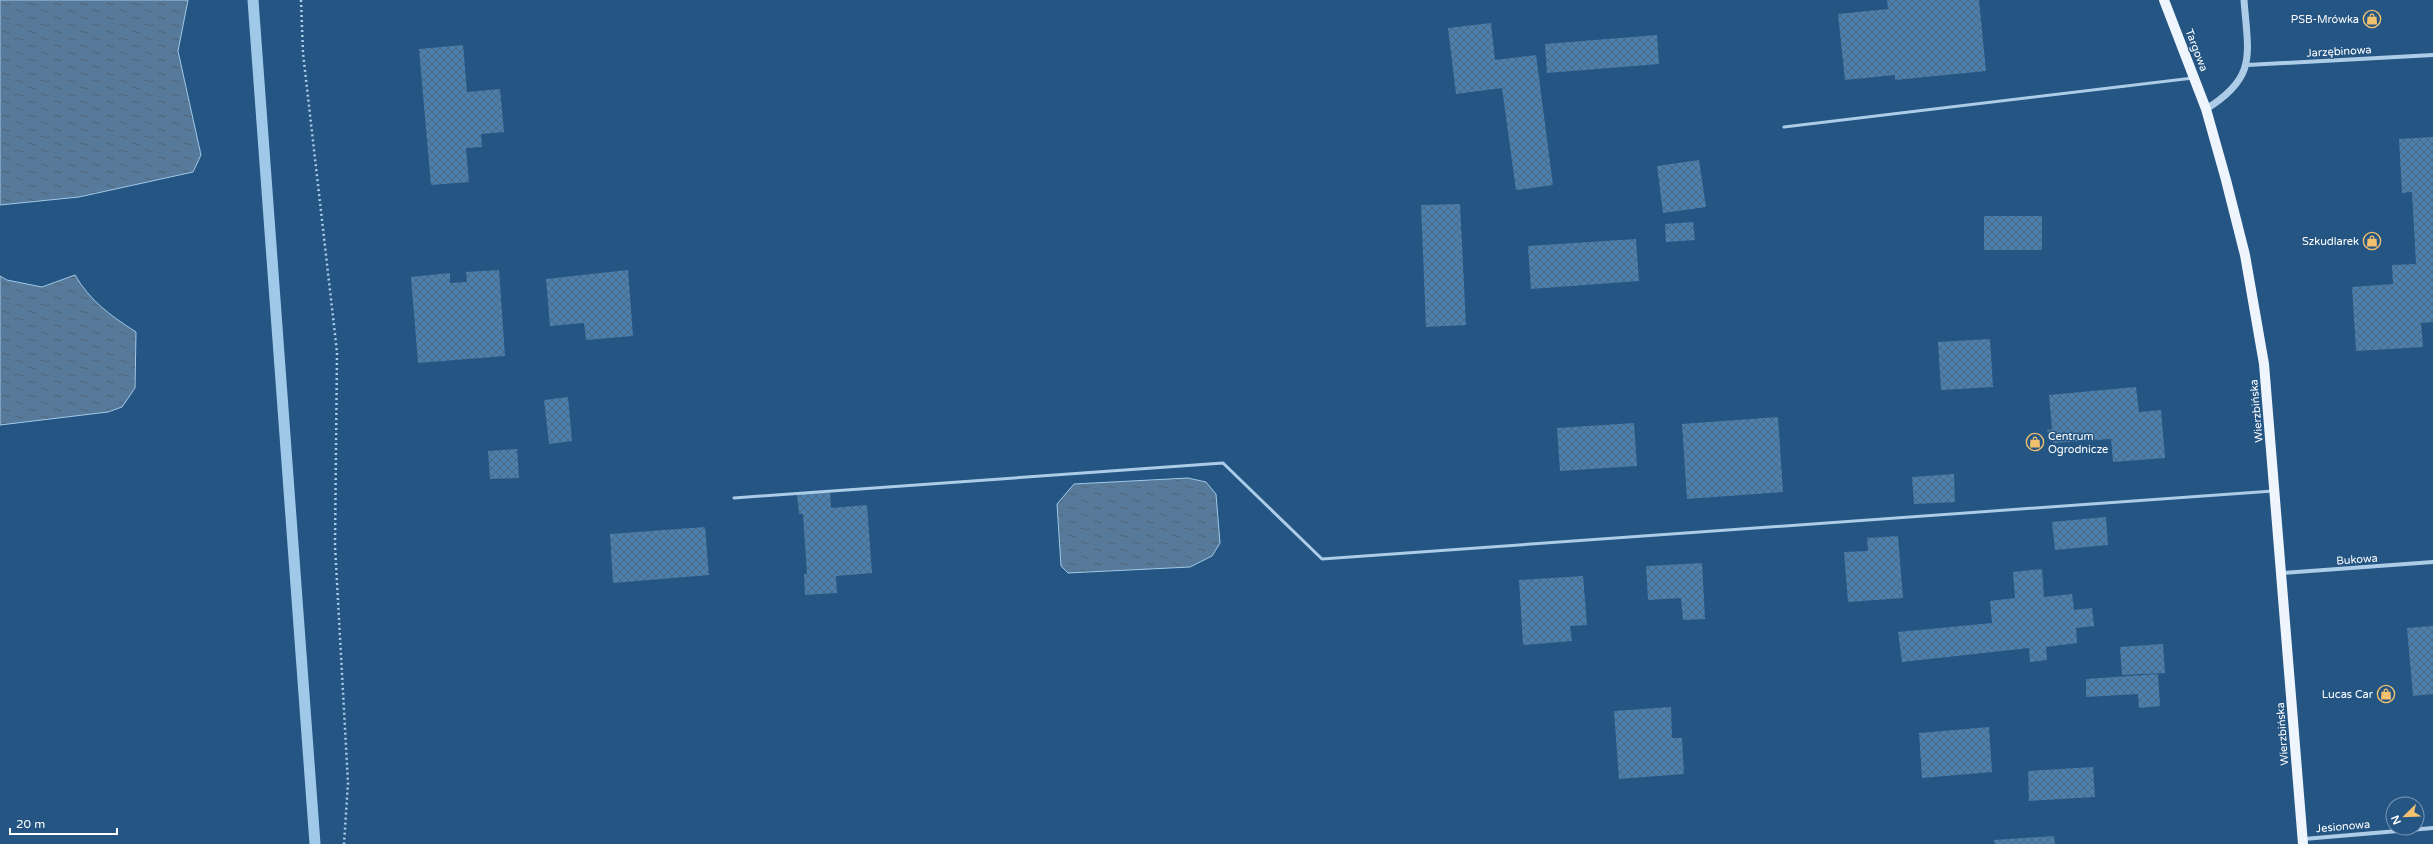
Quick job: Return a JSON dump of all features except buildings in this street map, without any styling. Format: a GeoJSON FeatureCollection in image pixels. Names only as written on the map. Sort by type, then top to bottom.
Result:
{"type":"FeatureCollection","features":[{"type":"Feature","properties":{"kind":"main road","name":"Targowa"},"geometry":{"type":"LineString","coordinates":[[2164,0],[2206,109]]}},
{"type":"Feature","properties":{"kind":"main road","name":"Wierzbińska"},"geometry":{"type":"LineString","coordinates":[[2206,109],[2245,255],[2264,364],[2282,573],[2302,841]]}},
{"type":"Feature","properties":{"kind":"street"},"geometry":{"type":"LineString","coordinates":[[2206,109],[2234,89],[2242,78],[2247,65],[2244,0]]}},
{"type":"Feature","properties":{"kind":"street","name":"Jarzębinowa"},"geometry":{"type":"LineString","coordinates":[[2247,65],[2433,55]]}},
{"type":"Feature","properties":{"kind":"street","name":"Bukowa"},"geometry":{"type":"LineString","coordinates":[[2282,573],[2433,562]]}},
{"type":"Feature","properties":{"kind":"street","name":"Jesionowa"},"geometry":{"type":"LineString","coordinates":[[2302,841],[2433,828]]}},
{"type":"Feature","properties":{"kind":"lane"},"geometry":{"type":"LineString","coordinates":[[1784,127],[2194,78]]}},
{"type":"Feature","properties":{"kind":"lane"},"geometry":{"type":"LineString","coordinates":[[734,498],[1223,463],[1322,559],[2274,491]]}},
{"type":"Feature","properties":{"kind":"path"},"geometry":{"type":"LineString","coordinates":[[300,0],[303,53],[337,352],[334,546],[348,783],[344,844]]}},
{"type":"Feature","properties":{"kind":"water"},"geometry":{"type":"Polygon","coordinates":[[[0,0],[188,0],[178,51],[201,155],[193,172],[79,197],[0,205],[0,0]]]}},
{"type":"Feature","properties":{"kind":"water"},"geometry":{"type":"Polygon","coordinates":[[[75,275],[87,293],[94,300],[118,320],[136,332],[135,388],[122,407],[108,412],[0,425],[0,276],[7,280],[42,287],[75,275]]]}},
{"type":"Feature","properties":{"kind":"water"},"geometry":{"type":"Polygon","coordinates":[[[1188,478],[1206,482],[1216,494],[1220,543],[1212,556],[1190,567],[1068,573],[1061,566],[1057,504],[1074,484],[1188,478]]]}},
{"type":"Feature","properties":{"kind":"waterway"},"geometry":{"type":"LineString","coordinates":[[253,0],[315,844]]}},
{"type":"Feature","properties":{"kind":"place","name":"PSB-Mrówka"},"geometry":{"type":"Point","coordinates":[2372,19]}},
{"type":"Feature","properties":{"kind":"place","name":"Szkudlarek"},"geometry":{"type":"Point","coordinates":[2372,241]}},
{"type":"Feature","properties":{"kind":"place","name":"Centrum Ogrodnicze"},"geometry":{"type":"Point","coordinates":[2035,442]}},
{"type":"Feature","properties":{"kind":"place","name":"Lucas Car"},"geometry":{"type":"Point","coordinates":[2386,694]}}]}
